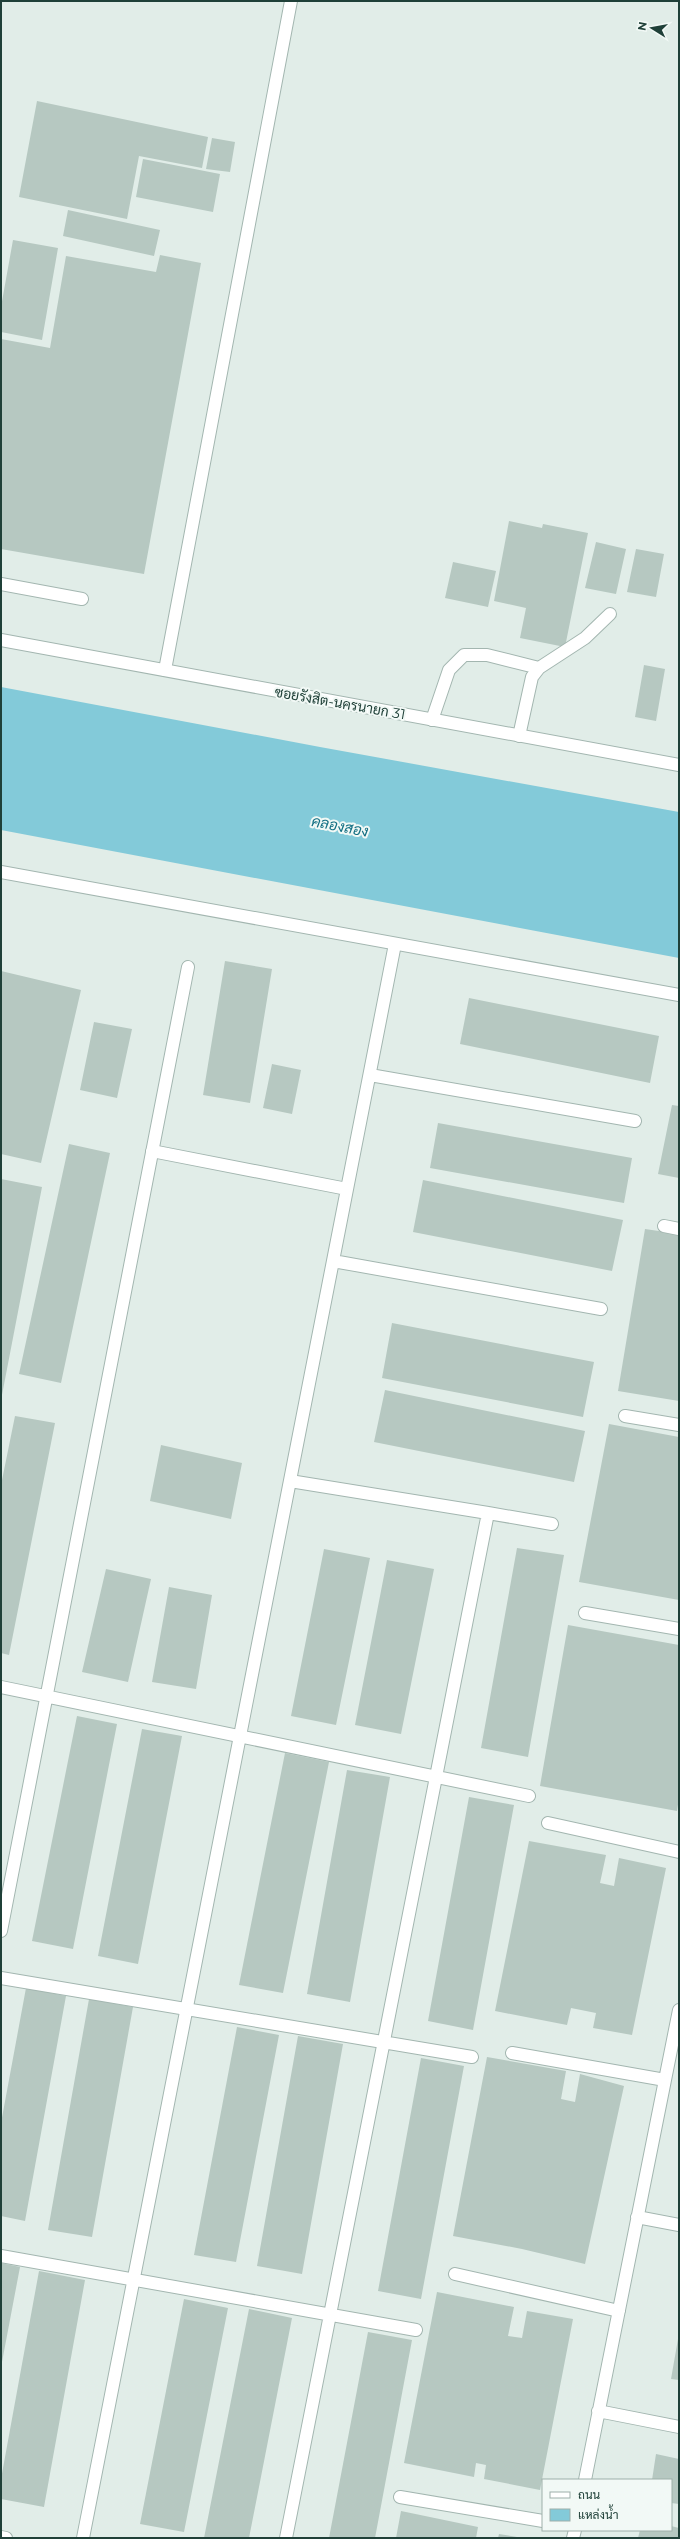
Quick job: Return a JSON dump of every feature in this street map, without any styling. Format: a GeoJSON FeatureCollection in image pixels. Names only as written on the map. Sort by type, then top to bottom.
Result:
{"type":"FeatureCollection","features":[{"type":"Feature","properties":{"kind":"street"},"geometry":{"type":"LineString","coordinates":[[165,670],[290,1]]}},
{"type":"Feature","properties":{"kind":"street"},"geometry":{"type":"LineString","coordinates":[[1,584],[82,599]]}},
{"type":"Feature","properties":{"kind":"street"},"geometry":{"type":"LineString","coordinates":[[519,736],[532,677],[539,668],[585,638],[610,614]]}},
{"type":"Feature","properties":{"kind":"street","name":"ซอยรังสิต-นครนายก 31"},"geometry":{"type":"LineString","coordinates":[[1,640],[679,765]]}},
{"type":"Feature","properties":{"kind":"street"},"geometry":{"type":"LineString","coordinates":[[432,720],[449,670],[464,655],[487,655],[539,668]]}},
{"type":"Feature","properties":{"kind":"street"},"geometry":{"type":"LineString","coordinates":[[1,872],[679,995]]}},
{"type":"Feature","properties":{"kind":"street"},"geometry":{"type":"LineString","coordinates":[[83,2538],[395,944]]}},
{"type":"Feature","properties":{"kind":"street"},"geometry":{"type":"LineString","coordinates":[[1,1931],[188,967]]}},
{"type":"Feature","properties":{"kind":"street"},"geometry":{"type":"LineString","coordinates":[[370,1074],[634,1121]]}},
{"type":"Feature","properties":{"kind":"street"},"geometry":{"type":"LineString","coordinates":[[152,1151],[347,1189]]}},
{"type":"Feature","properties":{"kind":"street"},"geometry":{"type":"LineString","coordinates":[[664,1226],[679,1229]]}},
{"type":"Feature","properties":{"kind":"street"},"geometry":{"type":"LineString","coordinates":[[333,1261],[600,1309]]}},
{"type":"Feature","properties":{"kind":"street"},"geometry":{"type":"LineString","coordinates":[[625,1416],[679,1425]]}},
{"type":"Feature","properties":{"kind":"street"},"geometry":{"type":"LineString","coordinates":[[290,1481],[552,1524]]}},
{"type":"Feature","properties":{"kind":"street"},"geometry":{"type":"LineString","coordinates":[[286,2538],[488,1513]]}},
{"type":"Feature","properties":{"kind":"street"},"geometry":{"type":"LineString","coordinates":[[585,1613],[679,1629]]}},
{"type":"Feature","properties":{"kind":"street"},"geometry":{"type":"LineString","coordinates":[[1,1687],[529,1796]]}},
{"type":"Feature","properties":{"kind":"street"},"geometry":{"type":"LineString","coordinates":[[548,1823],[679,1852]]}},
{"type":"Feature","properties":{"kind":"street"},"geometry":{"type":"LineString","coordinates":[[1,1978],[472,2057]]}},
{"type":"Feature","properties":{"kind":"street"},"geometry":{"type":"LineString","coordinates":[[585,2479],[678,2016]]}},
{"type":"Feature","properties":{"kind":"street"},"geometry":{"type":"LineString","coordinates":[[512,2053],[665,2080]]}},
{"type":"Feature","properties":{"kind":"street"},"geometry":{"type":"LineString","coordinates":[[637,2217],[679,2225]]}},
{"type":"Feature","properties":{"kind":"street"},"geometry":{"type":"LineString","coordinates":[[1,2256],[416,2330]]}},
{"type":"Feature","properties":{"kind":"street"},"geometry":{"type":"LineString","coordinates":[[455,2274],[618,2311]]}},
{"type":"Feature","properties":{"kind":"street"},"geometry":{"type":"LineString","coordinates":[[598,2412],[679,2427]]}},
{"type":"Feature","properties":{"kind":"street"},"geometry":{"type":"LineString","coordinates":[[400,2497],[542,2521]]}},
{"type":"Feature","properties":{"kind":"street"},"geometry":{"type":"LineString","coordinates":[[1,2537],[6,2538]]}},
{"type":"Feature","properties":{"kind":"water","name":"คลองสอง"},"geometry":{"type":"Polygon","coordinates":[[[1,687],[679,812],[679,958],[1,830],[1,687]]]}},
{"type":"Feature","properties":{"kind":"building"},"geometry":{"type":"Polygon","coordinates":[[[37,101],[208,137],[202,168],[139,156],[127,219],[19,197],[37,101]]]}},
{"type":"Feature","properties":{"kind":"building"},"geometry":{"type":"Polygon","coordinates":[[[212,138],[235,142],[230,172],[206,169],[212,138]]]}},
{"type":"Feature","properties":{"kind":"building"},"geometry":{"type":"Polygon","coordinates":[[[143,159],[220,174],[213,212],[136,197],[143,159]]]}},
{"type":"Feature","properties":{"kind":"building"},"geometry":{"type":"Polygon","coordinates":[[[68,210],[160,230],[154,256],[63,236],[68,210]]]}},
{"type":"Feature","properties":{"kind":"building"},"geometry":{"type":"Polygon","coordinates":[[[13,240],[58,248],[42,340],[1,332],[1,307],[13,240]]]}},
{"type":"Feature","properties":{"kind":"building"},"geometry":{"type":"Polygon","coordinates":[[[160,255],[201,263],[144,574],[1,549],[1,339],[50,348],[66,256],[156,272],[160,255]]]}},
{"type":"Feature","properties":{"kind":"building"},"geometry":{"type":"Polygon","coordinates":[[[509,521],[542,528],[543,524],[588,533],[565,647],[520,638],[526,608],[494,601],[509,521]]]}},
{"type":"Feature","properties":{"kind":"building"},"geometry":{"type":"Polygon","coordinates":[[[596,542],[626,549],[616,594],[585,588],[596,542]]]}},
{"type":"Feature","properties":{"kind":"building"},"geometry":{"type":"Polygon","coordinates":[[[636,549],[664,554],[656,597],[627,592],[636,549]]]}},
{"type":"Feature","properties":{"kind":"building"},"geometry":{"type":"Polygon","coordinates":[[[453,562],[496,571],[488,607],[445,598],[453,562]]]}},
{"type":"Feature","properties":{"kind":"building"},"geometry":{"type":"Polygon","coordinates":[[[644,665],[665,669],[656,721],[635,717],[644,665]]]}},
{"type":"Feature","properties":{"kind":"building"},"geometry":{"type":"Polygon","coordinates":[[[225,961],[272,969],[250,1103],[203,1095],[225,961]]]}},
{"type":"Feature","properties":{"kind":"building"},"geometry":{"type":"Polygon","coordinates":[[[1,971],[81,990],[41,1163],[1,1154],[1,971]]]}},
{"type":"Feature","properties":{"kind":"building"},"geometry":{"type":"Polygon","coordinates":[[[469,998],[659,1036],[650,1083],[460,1044],[469,998]]]}},
{"type":"Feature","properties":{"kind":"building"},"geometry":{"type":"Polygon","coordinates":[[[94,1022],[132,1029],[117,1098],[80,1090],[94,1022]]]}},
{"type":"Feature","properties":{"kind":"building"},"geometry":{"type":"Polygon","coordinates":[[[272,1064],[301,1070],[292,1114],[263,1108],[272,1064]]]}},
{"type":"Feature","properties":{"kind":"building"},"geometry":{"type":"Polygon","coordinates":[[[672,1105],[679,1106],[679,1178],[658,1174],[672,1105]]]}},
{"type":"Feature","properties":{"kind":"building"},"geometry":{"type":"Polygon","coordinates":[[[438,1123],[632,1158],[624,1203],[430,1168],[438,1123]]]}},
{"type":"Feature","properties":{"kind":"building"},"geometry":{"type":"Polygon","coordinates":[[[69,1144],[110,1153],[61,1383],[19,1374],[69,1144]]]}},
{"type":"Feature","properties":{"kind":"building"},"geometry":{"type":"Polygon","coordinates":[[[1,1179],[42,1187],[2,1395],[1,1395],[1,1179]]]}},
{"type":"Feature","properties":{"kind":"building"},"geometry":{"type":"Polygon","coordinates":[[[423,1180],[623,1220],[612,1271],[413,1232],[423,1180]]]}},
{"type":"Feature","properties":{"kind":"building"},"geometry":{"type":"Polygon","coordinates":[[[645,1229],[679,1234],[679,1401],[618,1391],[645,1229]]]}},
{"type":"Feature","properties":{"kind":"building"},"geometry":{"type":"Polygon","coordinates":[[[392,1323],[594,1362],[583,1417],[382,1378],[392,1323]]]}},
{"type":"Feature","properties":{"kind":"building"},"geometry":{"type":"Polygon","coordinates":[[[385,1390],[585,1431],[574,1482],[374,1442],[385,1390]]]}},
{"type":"Feature","properties":{"kind":"building"},"geometry":{"type":"Polygon","coordinates":[[[15,1416],[55,1423],[9,1655],[1,1653],[1,1485],[15,1416]]]}},
{"type":"Feature","properties":{"kind":"building"},"geometry":{"type":"Polygon","coordinates":[[[609,1424],[679,1437],[679,1600],[579,1582],[609,1424]]]}},
{"type":"Feature","properties":{"kind":"building"},"geometry":{"type":"Polygon","coordinates":[[[161,1445],[242,1463],[231,1519],[150,1501],[161,1445]]]}},
{"type":"Feature","properties":{"kind":"building"},"geometry":{"type":"Polygon","coordinates":[[[517,1548],[564,1555],[528,1757],[481,1748],[517,1548]]]}},
{"type":"Feature","properties":{"kind":"building"},"geometry":{"type":"Polygon","coordinates":[[[324,1549],[370,1558],[336,1725],[291,1716],[324,1549]]]}},
{"type":"Feature","properties":{"kind":"building"},"geometry":{"type":"Polygon","coordinates":[[[387,1560],[434,1569],[401,1734],[355,1725],[387,1560]]]}},
{"type":"Feature","properties":{"kind":"building"},"geometry":{"type":"Polygon","coordinates":[[[106,1569],[151,1579],[128,1682],[82,1672],[106,1569]]]}},
{"type":"Feature","properties":{"kind":"building"},"geometry":{"type":"Polygon","coordinates":[[[169,1587],[212,1595],[196,1689],[152,1682],[169,1587]]]}},
{"type":"Feature","properties":{"kind":"building"},"geometry":{"type":"Polygon","coordinates":[[[568,1625],[679,1645],[679,1798],[677,1811],[540,1786],[568,1625]]]}},
{"type":"Feature","properties":{"kind":"building"},"geometry":{"type":"Polygon","coordinates":[[[77,1716],[117,1724],[73,1949],[32,1941],[77,1716]]]}},
{"type":"Feature","properties":{"kind":"building"},"geometry":{"type":"Polygon","coordinates":[[[142,1729],[182,1736],[138,1964],[98,1956],[142,1729]]]}},
{"type":"Feature","properties":{"kind":"building"},"geometry":{"type":"Polygon","coordinates":[[[285,1753],[329,1762],[283,1993],[239,1985],[285,1753]]]}},
{"type":"Feature","properties":{"kind":"building"},"geometry":{"type":"Polygon","coordinates":[[[347,1770],[390,1777],[350,2002],[307,1994],[347,1770]]]}},
{"type":"Feature","properties":{"kind":"building"},"geometry":{"type":"Polygon","coordinates":[[[469,1797],[514,1805],[473,2030],[428,2021],[469,1797]]]}},
{"type":"Feature","properties":{"kind":"building"},"geometry":{"type":"Polygon","coordinates":[[[529,1841],[606,1855],[600,1883],[614,1886],[619,1858],[666,1868],[632,2035],[593,2028],[596,2013],[571,2008],[567,2025],[495,2011],[529,1841]]]}},
{"type":"Feature","properties":{"kind":"building"},"geometry":{"type":"Polygon","coordinates":[[[26,1988],[66,1996],[25,2221],[1,2216],[1,2123],[26,1988]]]}},
{"type":"Feature","properties":{"kind":"building"},"geometry":{"type":"Polygon","coordinates":[[[89,1999],[133,2007],[92,2237],[48,2230],[89,1999]]]}},
{"type":"Feature","properties":{"kind":"building"},"geometry":{"type":"Polygon","coordinates":[[[237,2027],[279,2035],[236,2262],[194,2255],[237,2027]]]}},
{"type":"Feature","properties":{"kind":"building"},"geometry":{"type":"Polygon","coordinates":[[[298,2036],[343,2044],[302,2274],[257,2266],[298,2036]]]}},
{"type":"Feature","properties":{"kind":"building"},"geometry":{"type":"Polygon","coordinates":[[[487,2057],[566,2071],[561,2099],[575,2102],[580,2074],[624,2086],[585,2264],[522,2249],[453,2236],[487,2057]]]}},
{"type":"Feature","properties":{"kind":"building"},"geometry":{"type":"Polygon","coordinates":[[[421,2058],[464,2066],[421,2299],[378,2291],[421,2058]]]}},
{"type":"Feature","properties":{"kind":"building"},"geometry":{"type":"Polygon","coordinates":[[[1,2263],[20,2267],[2,2362],[1,2362],[1,2263]]]}},
{"type":"Feature","properties":{"kind":"building"},"geometry":{"type":"Polygon","coordinates":[[[39,2271],[85,2280],[44,2507],[1,2499],[1,2479],[39,2271]]]}},
{"type":"Feature","properties":{"kind":"building"},"geometry":{"type":"Polygon","coordinates":[[[437,2292],[514,2307],[508,2336],[522,2338],[527,2311],[573,2319],[540,2490],[484,2479],[486,2465],[476,2463],[474,2477],[404,2463],[437,2292]]]}},
{"type":"Feature","properties":{"kind":"building"},"geometry":{"type":"Polygon","coordinates":[[[184,2299],[228,2308],[184,2532],[140,2524],[184,2299]]]}},
{"type":"Feature","properties":{"kind":"building"},"geometry":{"type":"Polygon","coordinates":[[[249,2309],[292,2318],[249,2538],[204,2538],[249,2309]]]}},
{"type":"Feature","properties":{"kind":"building"},"geometry":{"type":"Polygon","coordinates":[[[368,2332],[412,2340],[375,2538],[329,2538],[368,2332]]]}},
{"type":"Feature","properties":{"kind":"building"},"geometry":{"type":"Polygon","coordinates":[[[679,2339],[679,2380],[671,2379],[679,2339]]]}},
{"type":"Feature","properties":{"kind":"building"},"geometry":{"type":"Polygon","coordinates":[[[656,2454],[679,2459],[679,2504],[672,2503],[672,2479],[652,2479],[656,2454]]]}},
{"type":"Feature","properties":{"kind":"building"},"geometry":{"type":"Polygon","coordinates":[[[401,2511],[478,2527],[476,2538],[396,2538],[401,2511]]]}},
{"type":"Feature","properties":{"kind":"building"},"geometry":{"type":"Polygon","coordinates":[[[672,2526],[679,2528],[679,2538],[638,2538],[640,2531],[672,2531],[672,2526]]]}},
{"type":"Feature","properties":{"kind":"building"},"geometry":{"type":"Polygon","coordinates":[[[499,2534],[517,2537],[517,2538],[498,2538],[499,2534]]]}}]}
